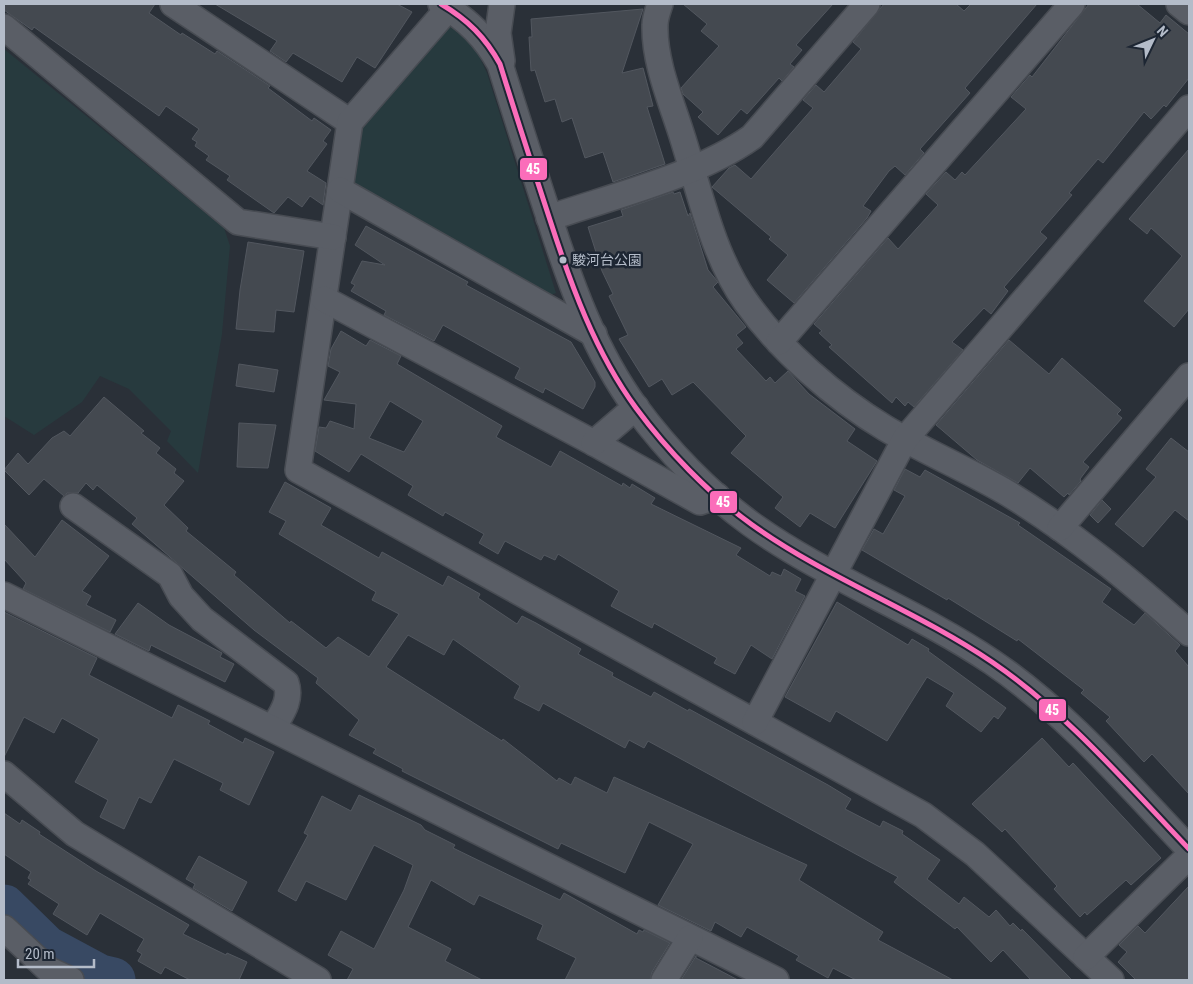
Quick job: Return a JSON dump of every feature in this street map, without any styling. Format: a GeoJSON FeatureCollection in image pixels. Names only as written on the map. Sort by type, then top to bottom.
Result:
{"type":"FeatureCollection","features":[{"type":"Feature","properties":{"kind":"street"},"geometry":{"type":"LineString","coordinates":[[173,4],[350,122]]}},
{"type":"Feature","properties":{"kind":"street"},"geometry":{"type":"LineString","coordinates":[[502,4],[498,33],[508,88]]}},
{"type":"Feature","properties":{"kind":"street"},"geometry":{"type":"LineString","coordinates":[[660,4],[654,23],[657,52],[692,169],[720,253],[745,300],[779,342],[837,393],[884,427],[1000,489],[1060,528],[1113,567],[1189,633]]}},
{"type":"Feature","properties":{"kind":"street"},"geometry":{"type":"LineString","coordinates":[[549,218],[692,169],[724,156],[752,137],[867,4]]}},
{"type":"Feature","properties":{"kind":"street"},"geometry":{"type":"LineString","coordinates":[[779,342],[1072,4]]}},
{"type":"Feature","properties":{"kind":"street"},"geometry":{"type":"LineString","coordinates":[[1179,4],[1189,12]]}},
{"type":"Feature","properties":{"kind":"street"},"geometry":{"type":"LineString","coordinates":[[1110,980],[975,854],[923,815],[298,470],[350,122],[447,5],[482,34],[500,64],[566,272],[594,334],[636,407],[717,496],[751,524],[833,574],[918,618],[999,668],[1054,712],[1083,739],[1189,849]]}},
{"type":"Feature","properties":{"kind":"street"},"geometry":{"type":"LineString","coordinates":[[4,27],[238,222],[333,237]]}},
{"type":"Feature","properties":{"kind":"street"},"geometry":{"type":"LineString","coordinates":[[755,722],[905,439],[1189,108]]}},
{"type":"Feature","properties":{"kind":"street"},"geometry":{"type":"LineString","coordinates":[[340,190],[594,334]]}},
{"type":"Feature","properties":{"kind":"street"},"geometry":{"type":"LineString","coordinates":[[324,299],[594,443],[700,502],[717,496]]}},
{"type":"Feature","properties":{"kind":"street"},"geometry":{"type":"LineString","coordinates":[[1060,528],[1189,376]]}},
{"type":"Feature","properties":{"kind":"street"},"geometry":{"type":"LineString","coordinates":[[594,443],[636,407]]}},
{"type":"Feature","properties":{"kind":"street"},"geometry":{"type":"LineString","coordinates":[[73,506],[170,575],[181,596],[202,619],[286,683],[289,692],[288,702],[273,728]]}},
{"type":"Feature","properties":{"kind":"street"},"geometry":{"type":"LineString","coordinates":[[4,595],[776,980]]}},
{"type":"Feature","properties":{"kind":"street"},"geometry":{"type":"LineString","coordinates":[[4,774],[75,834],[318,980]]}},
{"type":"Feature","properties":{"kind":"street"},"geometry":{"type":"LineString","coordinates":[[1086,957],[1189,856]]}},
{"type":"Feature","properties":{"kind":"street"},"geometry":{"type":"LineString","coordinates":[[4,928],[49,970],[71,980]]}},
{"type":"Feature","properties":{"kind":"street"},"geometry":{"type":"LineString","coordinates":[[664,980],[690,938]]}},
{"type":"Feature","properties":{"kind":"green space","name":"駿河台公園"},"geometry":{"type":"Polygon","coordinates":[[[455,25],[471,39],[487,73],[556,293],[543,298],[352,188],[357,127],[441,28],[455,25]]]}},
{"type":"Feature","properties":{"kind":"green space"},"geometry":{"type":"Polygon","coordinates":[[[4,49],[224,228],[230,246],[222,334],[198,473],[167,441],[171,431],[129,389],[100,376],[82,402],[34,435],[4,416],[4,49]]]}},
{"type":"Feature","properties":{"kind":"building"},"geometry":{"type":"Polygon","coordinates":[[[4,4],[155,4],[149,13],[181,35],[182,33],[215,54],[217,51],[270,86],[268,88],[312,121],[314,118],[331,130],[323,141],[327,144],[307,171],[326,183],[323,205],[310,196],[302,207],[288,197],[274,213],[227,180],[230,176],[206,160],[209,156],[195,146],[197,142],[192,139],[199,129],[166,106],[159,116],[34,27],[32,30],[4,10],[4,4]]]}},
{"type":"Feature","properties":{"kind":"building"},"geometry":{"type":"Polygon","coordinates":[[[215,4],[397,4],[412,12],[375,68],[357,57],[342,82],[293,53],[286,62],[270,51],[277,41],[215,4]]]}},
{"type":"Feature","properties":{"kind":"building"},"geometry":{"type":"Polygon","coordinates":[[[683,4],[833,4],[796,45],[802,50],[790,64],[794,67],[782,81],[779,78],[747,114],[741,109],[718,135],[698,117],[703,112],[683,94],[681,88],[719,46],[701,31],[707,24],[683,4]]]}},
{"type":"Feature","properties":{"kind":"building"},"geometry":{"type":"Polygon","coordinates":[[[884,4],[956,4],[964,11],[971,4],[1037,4],[965,88],[970,93],[920,149],[924,153],[905,175],[895,166],[889,171],[863,206],[871,211],[867,218],[794,303],[767,280],[788,255],[769,239],[771,237],[712,187],[729,168],[735,165],[751,179],[813,108],[803,100],[816,85],[824,92],[861,49],[853,42],[884,4]]]}},
{"type":"Feature","properties":{"kind":"building"},"geometry":{"type":"Polygon","coordinates":[[[1089,4],[1137,4],[1160,23],[1166,15],[1189,34],[1189,78],[1166,107],[1164,105],[1151,119],[1144,112],[1103,163],[1098,159],[1069,193],[1072,195],[1040,232],[1047,238],[1004,287],[1008,291],[991,314],[984,308],[952,342],[963,350],[914,407],[908,402],[905,406],[896,397],[892,403],[829,347],[832,345],[819,333],[822,331],[814,324],[888,238],[898,249],[938,205],[926,194],[946,172],[955,180],[962,172],[965,175],[1026,109],[1011,97],[1030,75],[1032,77],[1089,4]]]}},
{"type":"Feature","properties":{"kind":"building"},"geometry":{"type":"Polygon","coordinates":[[[643,9],[622,73],[643,68],[653,106],[647,107],[665,164],[613,182],[603,152],[585,158],[572,118],[562,122],[555,99],[545,102],[535,70],[531,71],[529,37],[532,37],[531,19],[643,9]]]}},
{"type":"Feature","properties":{"kind":"building"},"geometry":{"type":"Polygon","coordinates":[[[1189,149],[1189,309],[1174,327],[1144,301],[1182,256],[1151,228],[1147,234],[1129,219],[1189,149]]]}},
{"type":"Feature","properties":{"kind":"building"},"geometry":{"type":"Polygon","coordinates":[[[673,192],[674,194],[680,192],[688,216],[690,213],[708,270],[718,282],[713,287],[746,327],[736,335],[743,343],[736,349],[766,381],[770,377],[775,383],[788,371],[809,394],[855,429],[847,441],[877,461],[835,528],[810,513],[800,527],[775,508],[783,497],[731,453],[746,436],[693,382],[672,395],[662,379],[649,387],[619,339],[628,335],[609,296],[613,294],[602,271],[588,227],[623,216],[621,210],[673,192]]]}},
{"type":"Feature","properties":{"kind":"building"},"geometry":{"type":"Polygon","coordinates":[[[366,226],[468,282],[466,285],[571,342],[595,382],[595,387],[583,409],[545,388],[543,393],[515,378],[520,368],[443,325],[434,341],[384,315],[386,311],[351,291],[355,285],[351,283],[362,261],[385,265],[355,245],[366,226]]]}},
{"type":"Feature","properties":{"kind":"building"},"geometry":{"type":"Polygon","coordinates":[[[248,242],[304,251],[294,312],[276,310],[274,332],[236,329],[248,242]]]}},
{"type":"Feature","properties":{"kind":"building"},"geometry":{"type":"Polygon","coordinates":[[[341,331],[366,346],[370,340],[401,356],[397,364],[502,426],[496,437],[551,467],[560,451],[622,486],[623,483],[630,488],[632,484],[655,498],[651,504],[741,548],[736,555],[770,576],[772,572],[781,576],[784,569],[801,579],[795,591],[805,596],[772,659],[751,645],[735,674],[714,663],[717,658],[654,623],[652,628],[611,606],[619,591],[558,554],[555,560],[544,555],[541,560],[505,541],[498,554],[479,543],[484,534],[445,512],[443,516],[408,495],[413,486],[361,454],[349,472],[315,451],[319,427],[326,428],[330,421],[354,429],[356,404],[324,400],[340,372],[328,366],[331,349],[341,331]],[[390,401],[369,438],[404,452],[423,421],[390,401]]]}},
{"type":"Feature","properties":{"kind":"building"},"geometry":{"type":"Polygon","coordinates":[[[1009,340],[1049,374],[1062,358],[1121,410],[1117,414],[1122,418],[1083,462],[1089,467],[1080,479],[1081,481],[1069,495],[1068,493],[1064,497],[1030,468],[1018,483],[977,460],[936,425],[1009,340]]]}},
{"type":"Feature","properties":{"kind":"building"},"geometry":{"type":"Polygon","coordinates":[[[239,364],[278,370],[274,392],[236,386],[239,364]]]}},
{"type":"Feature","properties":{"kind":"building"},"geometry":{"type":"Polygon","coordinates":[[[104,397],[144,431],[141,433],[160,448],[156,453],[176,469],[174,473],[184,481],[164,505],[188,528],[186,531],[236,572],[234,575],[290,623],[291,621],[326,648],[338,637],[369,657],[399,614],[372,600],[376,592],[279,534],[286,521],[269,512],[285,482],[331,508],[321,525],[379,558],[382,552],[443,586],[448,576],[480,594],[478,598],[517,624],[522,616],[536,623],[581,649],[578,654],[613,673],[612,676],[651,697],[654,692],[688,711],[689,709],[828,785],[851,799],[845,809],[880,827],[883,821],[903,831],[902,834],[940,860],[927,879],[959,904],[964,897],[989,917],[996,910],[1010,926],[1013,923],[1021,931],[1022,929],[1072,980],[1031,980],[1003,950],[991,962],[957,927],[955,929],[894,882],[898,877],[648,741],[644,748],[629,740],[625,748],[543,703],[539,711],[514,698],[520,686],[453,639],[444,655],[408,635],[386,667],[502,741],[503,739],[557,781],[559,778],[571,785],[575,777],[607,793],[614,777],[807,865],[799,880],[883,932],[878,940],[953,980],[856,980],[833,968],[828,978],[796,960],[799,956],[747,927],[741,937],[715,922],[711,931],[658,905],[693,844],[649,822],[625,873],[561,843],[558,849],[402,771],[403,769],[373,753],[376,749],[349,735],[359,720],[316,683],[318,678],[254,630],[132,524],[137,518],[97,485],[93,490],[86,483],[78,493],[67,493],[64,496],[44,479],[29,495],[4,470],[18,453],[28,464],[52,438],[64,431],[70,436],[104,397]]]}},
{"type":"Feature","properties":{"kind":"building"},"geometry":{"type":"Polygon","coordinates":[[[239,423],[276,425],[268,468],[237,467],[239,423]]]}},
{"type":"Feature","properties":{"kind":"building"},"geometry":{"type":"Polygon","coordinates":[[[1171,438],[1189,452],[1189,521],[1175,510],[1143,547],[1115,524],[1156,477],[1146,469],[1171,438]]]}},
{"type":"Feature","properties":{"kind":"building"},"geometry":{"type":"Polygon","coordinates":[[[905,469],[920,477],[925,470],[1020,523],[1018,525],[1111,589],[1102,602],[1134,625],[1145,613],[1180,645],[1175,651],[1189,667],[1189,794],[1152,754],[1144,762],[1106,721],[1110,717],[1081,693],[1084,690],[1018,639],[1017,641],[948,598],[947,600],[862,550],[874,529],[883,534],[905,496],[894,490],[905,469]]]}},
{"type":"Feature","properties":{"kind":"building"},"geometry":{"type":"Polygon","coordinates":[[[1102,500],[1111,509],[1098,523],[1090,515],[1102,500]]]}},
{"type":"Feature","properties":{"kind":"building"},"geometry":{"type":"Polygon","coordinates":[[[62,520],[109,556],[82,591],[91,596],[86,605],[116,620],[110,632],[23,589],[26,583],[4,559],[4,524],[35,557],[62,520]]]}},
{"type":"Feature","properties":{"kind":"building"},"geometry":{"type":"Polygon","coordinates":[[[837,602],[908,645],[912,639],[929,649],[928,651],[1006,708],[998,719],[994,716],[981,732],[946,706],[954,693],[927,677],[887,741],[836,711],[830,722],[785,697],[837,602]]]}},
{"type":"Feature","properties":{"kind":"building"},"geometry":{"type":"Polygon","coordinates":[[[138,603],[169,625],[222,653],[220,657],[234,664],[225,682],[151,645],[149,651],[115,634],[138,603]]]}},
{"type":"Feature","properties":{"kind":"building"},"geometry":{"type":"Polygon","coordinates":[[[4,612],[97,658],[89,675],[172,718],[178,705],[210,721],[208,724],[243,743],[245,738],[274,752],[249,805],[220,790],[223,783],[174,759],[151,803],[139,797],[124,829],[100,817],[108,800],[75,782],[99,739],[62,718],[54,733],[24,717],[4,757],[4,612]]]}},
{"type":"Feature","properties":{"kind":"building"},"geometry":{"type":"Polygon","coordinates":[[[1042,738],[1069,767],[1073,763],[1161,858],[1131,885],[1126,880],[1087,915],[1085,912],[1080,917],[1054,889],[1057,886],[1005,829],[1002,832],[972,804],[1042,738]]]}},
{"type":"Feature","properties":{"kind":"building"},"geometry":{"type":"Polygon","coordinates":[[[359,795],[421,825],[425,830],[455,845],[453,848],[560,900],[564,893],[637,934],[639,930],[643,932],[644,930],[670,943],[652,972],[650,980],[565,980],[576,958],[537,939],[543,925],[479,895],[474,905],[431,880],[408,927],[451,949],[445,961],[482,980],[347,980],[353,969],[328,955],[341,931],[374,949],[404,890],[413,865],[374,845],[346,900],[306,881],[296,901],[278,891],[308,835],[304,833],[322,796],[351,811],[359,795]]]}},
{"type":"Feature","properties":{"kind":"building"},"geometry":{"type":"Polygon","coordinates":[[[4,813],[20,824],[22,820],[40,832],[39,834],[96,871],[189,925],[183,934],[226,955],[227,953],[247,962],[239,980],[190,980],[165,967],[161,974],[138,961],[142,954],[137,951],[144,939],[100,913],[87,935],[53,914],[59,904],[28,884],[31,880],[28,878],[31,872],[4,854],[4,813]]]}},
{"type":"Feature","properties":{"kind":"building"},"geometry":{"type":"Polygon","coordinates":[[[199,856],[247,882],[232,911],[193,888],[195,884],[186,879],[199,856]]]}},
{"type":"Feature","properties":{"kind":"building"},"geometry":{"type":"Polygon","coordinates":[[[1189,886],[1189,980],[1136,980],[1118,962],[1127,952],[1119,945],[1138,926],[1145,933],[1189,886]]]}},
{"type":"Feature","properties":{"kind":"building"},"geometry":{"type":"Polygon","coordinates":[[[696,956],[696,958],[738,980],[681,980],[696,956]]]}},
{"type":"Feature","properties":{"kind":"waterway"},"geometry":{"type":"LineString","coordinates":[[4,907],[46,948],[100,977],[113,980]]}},
{"type":"Feature","properties":{"kind":"transit line","name":"45"},"geometry":{"type":"LineString","coordinates":[[441,4],[460,16],[482,37],[500,64],[558,244],[596,341],[621,387],[648,424],[675,455],[719,499],[751,524],[809,561],[963,643],[1019,682],[1071,726],[1189,849]]}},
{"type":"Feature","properties":{"kind":"place","name":"駿河台公園"},"geometry":{"type":"Point","coordinates":[563,260]}}]}
